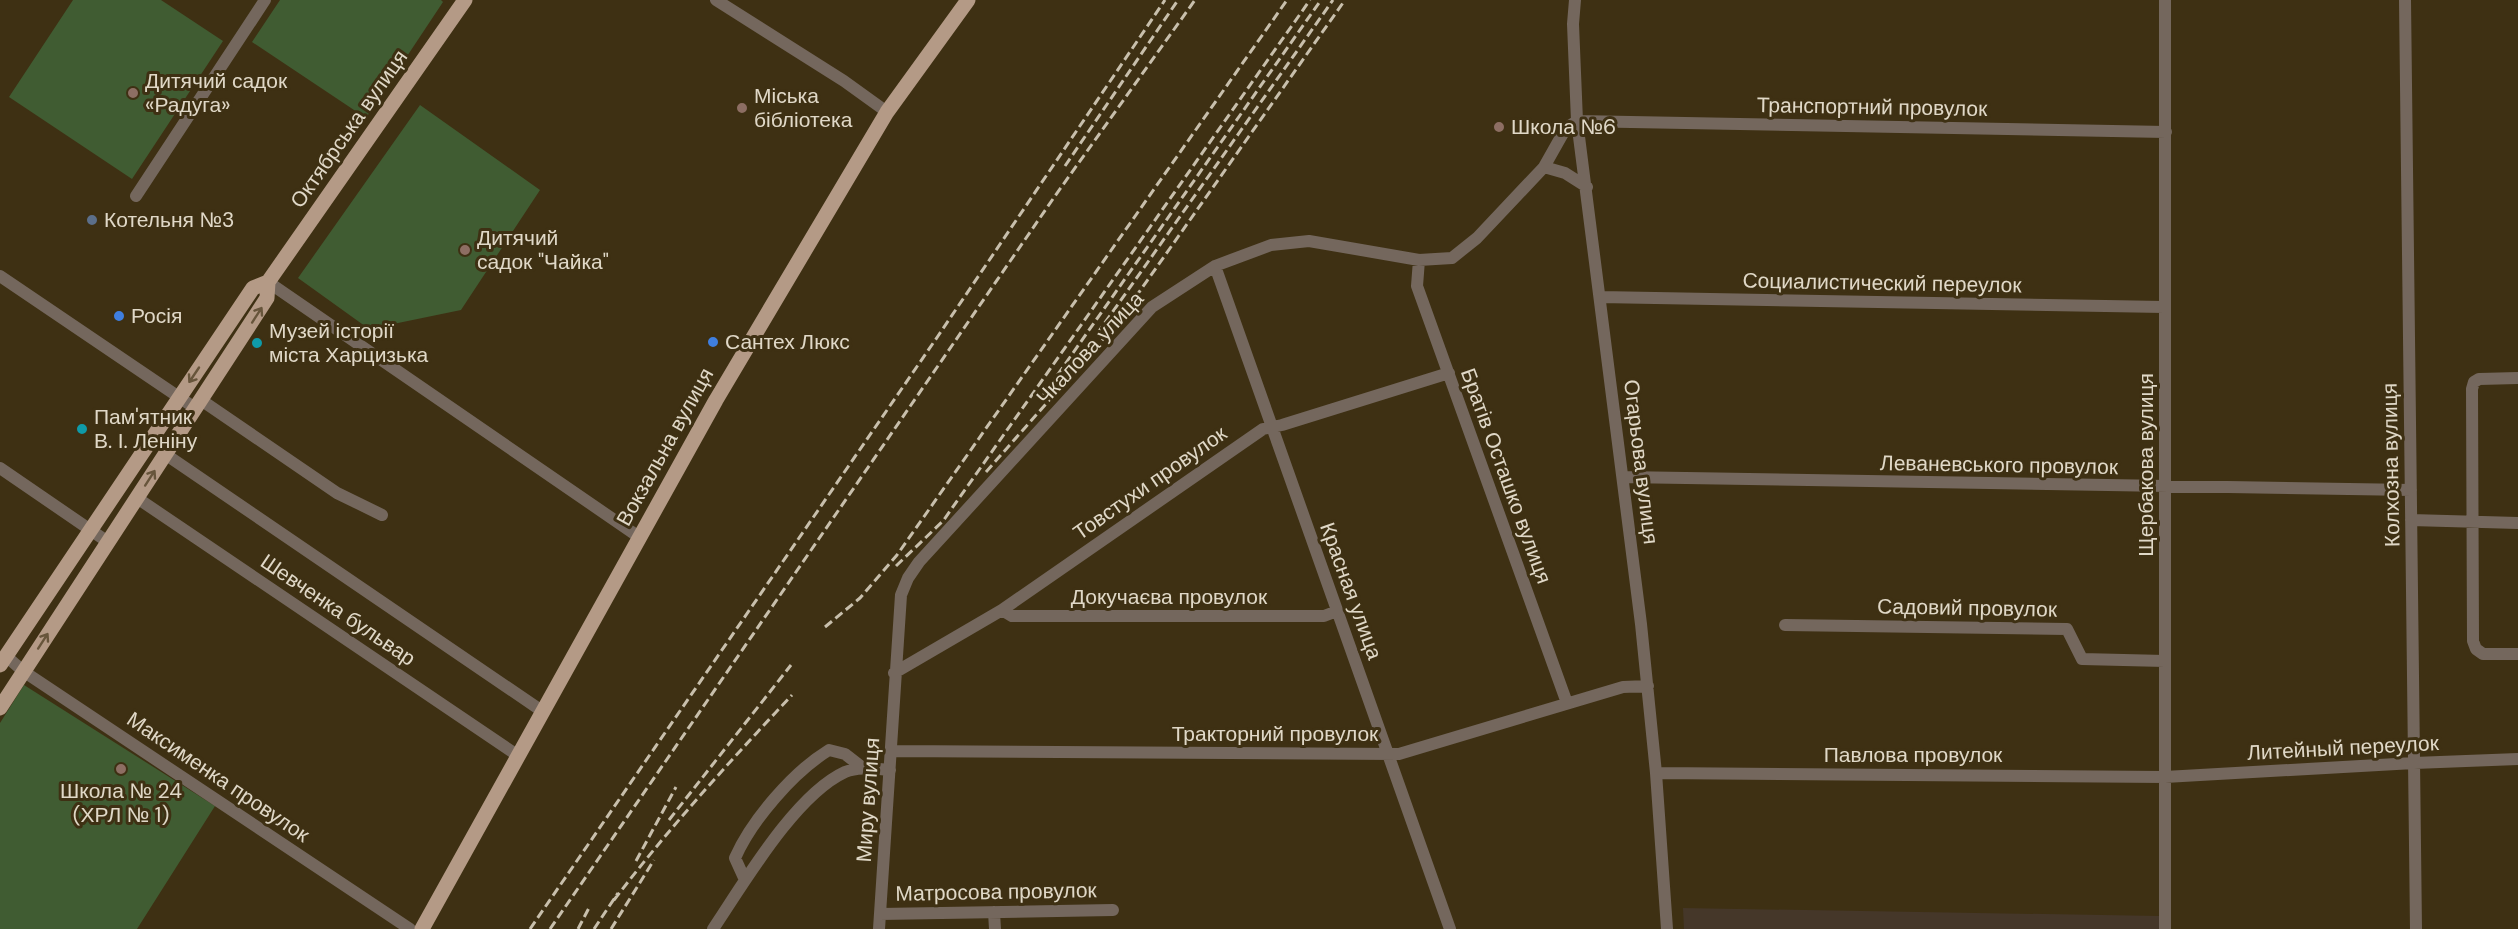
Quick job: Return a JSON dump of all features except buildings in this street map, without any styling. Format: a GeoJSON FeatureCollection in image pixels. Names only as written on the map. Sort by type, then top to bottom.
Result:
{"type":"FeatureCollection","features":[{"type":"Feature","properties":{"kind":"main road","name":"Октябрська вулиця"},"geometry":{"type":"LineString","coordinates":[[0,708],[267,298],[268,282],[465,0]]}},
{"type":"Feature","properties":{"kind":"main road","name":"Вокзальна вулиця"},"geometry":{"type":"LineString","coordinates":[[422,929],[716,400],[887,112],[968,0]]}},
{"type":"Feature","properties":{"kind":"main road","name":"Октябрська вулиця"},"geometry":{"type":"LineString","coordinates":[[3,660],[253,288],[268,282]]}},
{"type":"Feature","properties":{"kind":"street"},"geometry":{"type":"LineString","coordinates":[[136,196],[265,0]]}},
{"type":"Feature","properties":{"kind":"street"},"geometry":{"type":"LineString","coordinates":[[716,0],[844,81],[887,112]]}},
{"type":"Feature","properties":{"kind":"street","name":"Огарьова вулиця"},"geometry":{"type":"LineString","coordinates":[[1575,0],[1577,121],[1648,686],[1666,929]]}},
{"type":"Feature","properties":{"kind":"street","name":"Щербакова вулиця"},"geometry":{"type":"LineString","coordinates":[[2165,0],[2165,661],[2168,777],[2165,929]]}},
{"type":"Feature","properties":{"kind":"street","name":"Колхозна вулиця"},"geometry":{"type":"LineString","coordinates":[[2405,0],[2416,929]]}},
{"type":"Feature","properties":{"kind":"street","name":"Транспортний провулок"},"geometry":{"type":"LineString","coordinates":[[1577,121],[2166,132]]}},
{"type":"Feature","properties":{"kind":"street","name":"Чкалова улица"},"geometry":{"type":"LineString","coordinates":[[894,673],[901,595],[919,562],[1152,307],[1215,266],[1271,245],[1309,241],[1419,260],[1452,258],[1478,238],[1544,167],[1566,128],[1577,121]]}},
{"type":"Feature","properties":{"kind":"street"},"geometry":{"type":"LineString","coordinates":[[1544,167],[1565,173],[1587,187]]}},
{"type":"Feature","properties":{"kind":"street","name":"Братів Осташко вулиця"},"geometry":{"type":"LineString","coordinates":[[1419,260],[1417,286],[1567,703]]}},
{"type":"Feature","properties":{"kind":"street","name":"Красная улица"},"geometry":{"type":"LineString","coordinates":[[1215,266],[1450,929]]}},
{"type":"Feature","properties":{"kind":"street"},"geometry":{"type":"LineString","coordinates":[[0,276],[179,398],[198,404],[337,493],[382,515]]}},
{"type":"Feature","properties":{"kind":"street"},"geometry":{"type":"LineString","coordinates":[[268,282],[639,537]]}},
{"type":"Feature","properties":{"kind":"street","name":"Социалистический переулок"},"geometry":{"type":"LineString","coordinates":[[1600,297],[2164,307]]}},
{"type":"Feature","properties":{"kind":"street","name":"Товстухи провулок"},"geometry":{"type":"LineString","coordinates":[[894,673],[1002,610],[1263,429],[1449,373]]}},
{"type":"Feature","properties":{"kind":"street"},"geometry":{"type":"LineString","coordinates":[[2518,378],[2480,379],[2474,382],[2472,389],[2471,520],[2473,641],[2476,649],[2484,654],[2518,654]]}},
{"type":"Feature","properties":{"kind":"street","name":"Шевченка бульвар"},"geometry":{"type":"LineString","coordinates":[[165,454],[542,711]]}},
{"type":"Feature","properties":{"kind":"street"},"geometry":{"type":"LineString","coordinates":[[0,468],[108,542]]}},
{"type":"Feature","properties":{"kind":"street","name":"Леваневського провулок"},"geometry":{"type":"LineString","coordinates":[[1623,477],[2165,488],[2411,490]]}},
{"type":"Feature","properties":{"kind":"street","name":"Шевченка бульвар"},"geometry":{"type":"LineString","coordinates":[[137,498],[518,755]]}},
{"type":"Feature","properties":{"kind":"street"},"geometry":{"type":"LineString","coordinates":[[2411,520],[2518,523]]}},
{"type":"Feature","properties":{"kind":"street","name":"Докучаєва провулок"},"geometry":{"type":"LineString","coordinates":[[1002,610],[1012,616],[1324,616],[1337,611]]}},
{"type":"Feature","properties":{"kind":"street","name":"Садовий провулок"},"geometry":{"type":"LineString","coordinates":[[1785,625],[2067,629],[2082,659],[2165,661]]}},
{"type":"Feature","properties":{"kind":"street","name":"Максименка провулок"},"geometry":{"type":"LineString","coordinates":[[3,660],[23,671],[410,929]]}},
{"type":"Feature","properties":{"kind":"street","name":"Миру вулиця"},"geometry":{"type":"LineString","coordinates":[[879,929],[894,673]]}},
{"type":"Feature","properties":{"kind":"street","name":"Тракторний провулок"},"geometry":{"type":"LineString","coordinates":[[891,752],[1399,754],[1623,687],[1648,686]]}},
{"type":"Feature","properties":{"kind":"street"},"geometry":{"type":"LineString","coordinates":[[746,880],[735,858],[741,845],[798,774],[814,759],[829,750],[845,754],[863,768]]}},
{"type":"Feature","properties":{"kind":"street","name":"Литейный переулок"},"geometry":{"type":"LineString","coordinates":[[2168,777],[2518,759]]}},
{"type":"Feature","properties":{"kind":"street"},"geometry":{"type":"LineString","coordinates":[[713,929],[758,861],[813,793],[845,772],[863,768],[890,770]]}},
{"type":"Feature","properties":{"kind":"street","name":"Павлова провулок"},"geometry":{"type":"LineString","coordinates":[[1656,773],[2168,777]]}},
{"type":"Feature","properties":{"kind":"street","name":"Матросова провулок"},"geometry":{"type":"LineString","coordinates":[[880,914],[1113,910]]}},
{"type":"Feature","properties":{"kind":"street"},"geometry":{"type":"LineString","coordinates":[[994,912],[995,929]]}},
{"type":"Feature","properties":{"kind":"shaded area"},"geometry":{"type":"Polygon","coordinates":[[[1683,908],[2160,916],[2160,929],[1684,929],[1683,908]]]}},
{"type":"Feature","properties":{"kind":"green space"},"geometry":{"type":"Polygon","coordinates":[[[73,0],[161,0],[223,41],[132,179],[9,97],[73,0]]]}},
{"type":"Feature","properties":{"kind":"green space"},"geometry":{"type":"Polygon","coordinates":[[[280,0],[441,0],[443,2],[366,118],[252,42],[280,0]]]}},
{"type":"Feature","properties":{"kind":"green space"},"geometry":{"type":"Polygon","coordinates":[[[420,105],[540,190],[461,310],[369,329],[298,278],[420,105]]]}},
{"type":"Feature","properties":{"kind":"green space"},"geometry":{"type":"Polygon","coordinates":[[[24,685],[215,806],[137,929],[0,929],[0,723],[24,685]]]}},
{"type":"Feature","properties":{"kind":"railway"},"geometry":{"type":"LineString","coordinates":[[530,929],[938,336],[1165,0]]}},
{"type":"Feature","properties":{"kind":"railway"},"geometry":{"type":"LineString","coordinates":[[1065,166],[1178,0]]}},
{"type":"Feature","properties":{"kind":"railway"},"geometry":{"type":"LineString","coordinates":[[550,929],[1055,196],[1195,0]]}},
{"type":"Feature","properties":{"kind":"railway"},"geometry":{"type":"LineString","coordinates":[[825,627],[860,598],[897,555],[1287,0]]}},
{"type":"Feature","properties":{"kind":"railway"},"geometry":{"type":"LineString","coordinates":[[896,566],[943,521],[1310,0]]}},
{"type":"Feature","properties":{"kind":"railway"},"geometry":{"type":"LineString","coordinates":[[1042,397],[1321,0]]}},
{"type":"Feature","properties":{"kind":"railway"},"geometry":{"type":"LineString","coordinates":[[1097,334],[1333,0]]}},
{"type":"Feature","properties":{"kind":"railway"},"geometry":{"type":"LineString","coordinates":[[986,472],[1118,322],[1345,0]]}},
{"type":"Feature","properties":{"kind":"railway"},"geometry":{"type":"LineString","coordinates":[[669,820],[791,665]]}},
{"type":"Feature","properties":{"kind":"railway"},"geometry":{"type":"LineString","coordinates":[[614,900],[700,795],[792,695]]}},
{"type":"Feature","properties":{"kind":"railway"},"geometry":{"type":"LineString","coordinates":[[636,861],[676,787]]}},
{"type":"Feature","properties":{"kind":"railway"},"geometry":{"type":"LineString","coordinates":[[611,929],[654,860]]}},
{"type":"Feature","properties":{"kind":"railway"},"geometry":{"type":"LineString","coordinates":[[594,929],[618,893]]}},
{"type":"Feature","properties":{"kind":"railway"},"geometry":{"type":"LineString","coordinates":[[578,929],[590,906]]}},
{"type":"Feature","properties":{"kind":"place","name":"Дитячий садок «Радуга»"},"geometry":{"type":"Point","coordinates":[133,93]}},
{"type":"Feature","properties":{"kind":"place","name":"Міська бібліотека"},"geometry":{"type":"Point","coordinates":[742,108]}},
{"type":"Feature","properties":{"kind":"place","name":"Школа №6"},"geometry":{"type":"Point","coordinates":[1499,127]}},
{"type":"Feature","properties":{"kind":"place","name":"Котельня №3"},"geometry":{"type":"Point","coordinates":[92,220]}},
{"type":"Feature","properties":{"kind":"place","name":"Дитячий садок \"Чайка\""},"geometry":{"type":"Point","coordinates":[465,250]}},
{"type":"Feature","properties":{"kind":"place","name":"Росія"},"geometry":{"type":"Point","coordinates":[119,316]}},
{"type":"Feature","properties":{"kind":"place","name":"Сантех Люкс"},"geometry":{"type":"Point","coordinates":[713,342]}},
{"type":"Feature","properties":{"kind":"place","name":"Музей історії міста Харцизька"},"geometry":{"type":"Point","coordinates":[257,343]}},
{"type":"Feature","properties":{"kind":"place","name":"Пам'ятник В. І. Леніну"},"geometry":{"type":"Point","coordinates":[82,429]}},
{"type":"Feature","properties":{"kind":"place","name":"Школа № 24 (ХРЛ № 1)"},"geometry":{"type":"Point","coordinates":[121,769]}}]}
